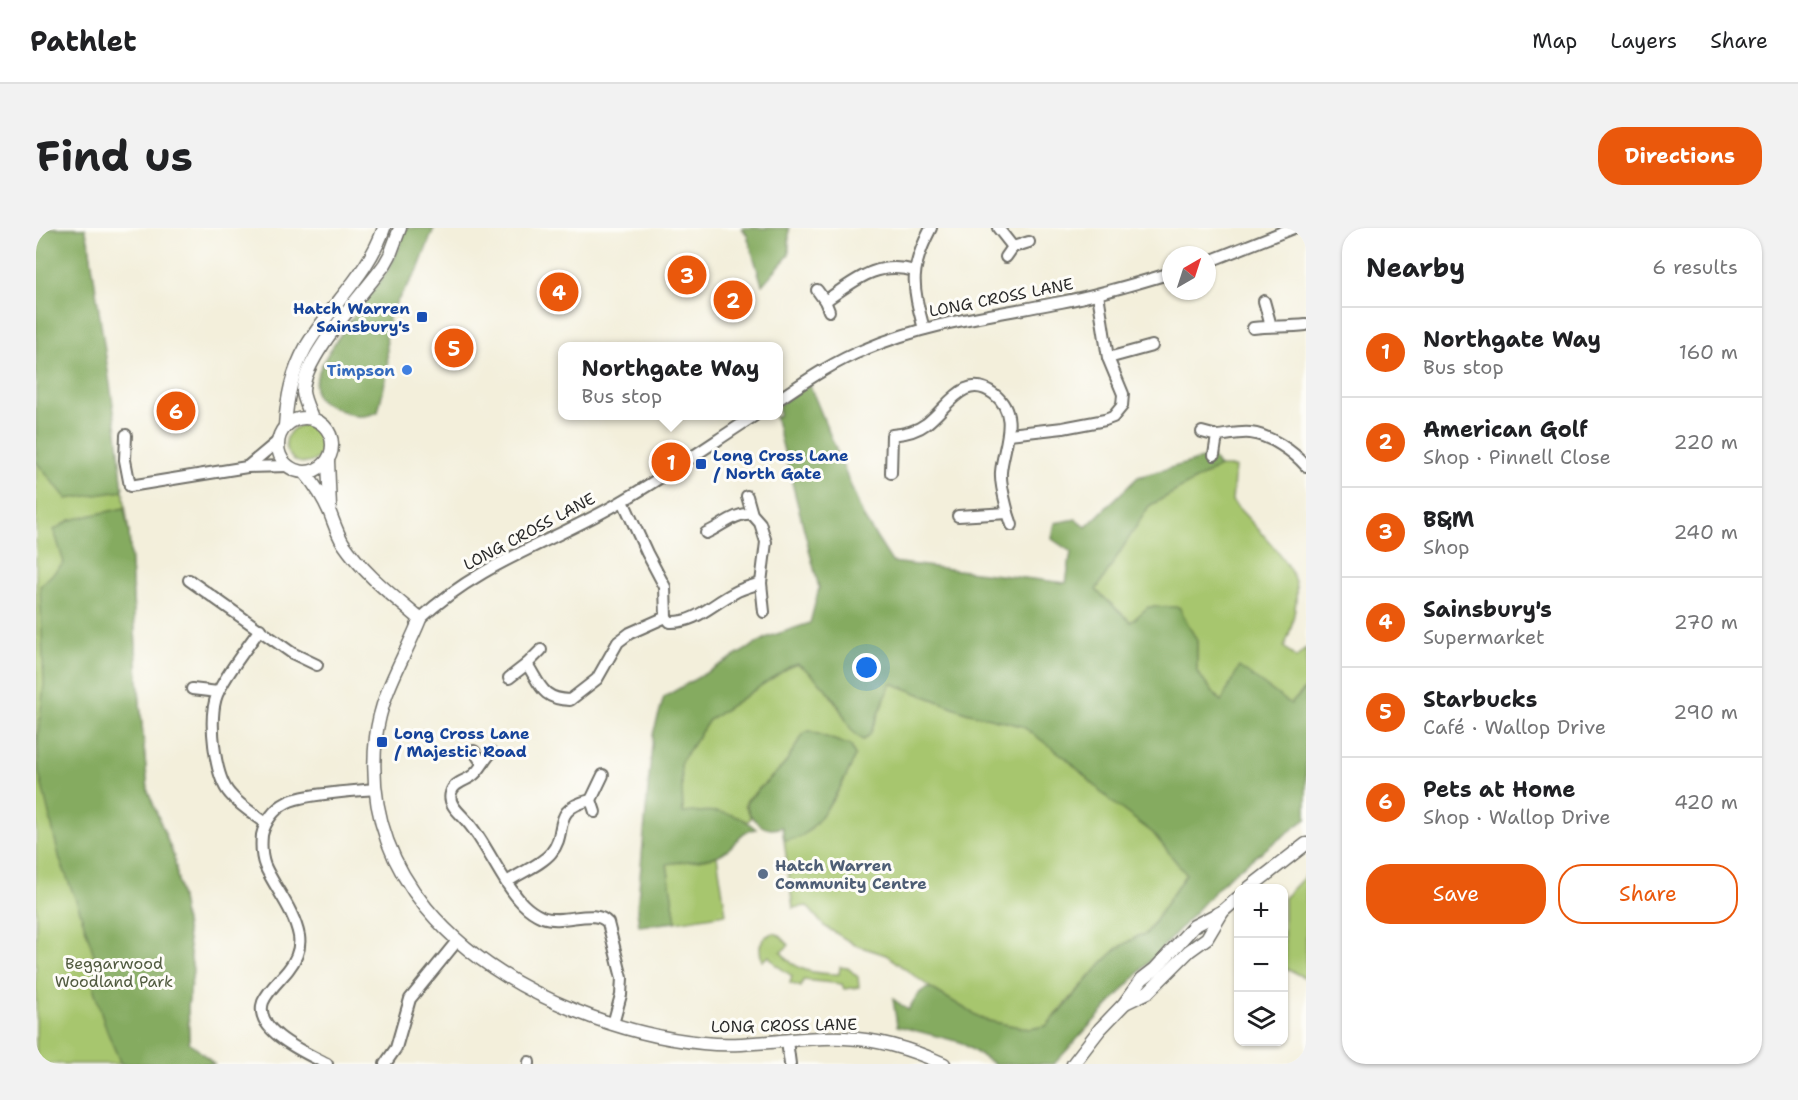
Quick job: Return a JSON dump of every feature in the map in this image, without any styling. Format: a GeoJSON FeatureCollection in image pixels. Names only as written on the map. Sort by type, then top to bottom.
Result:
{"type":"FeatureCollection","features":[{"type":"Feature","properties":{"kind":"street"},"geometry":{"type":"LineString","coordinates":[[285,426],[289,390],[303,353],[367,264],[384,228]]}},
{"type":"Feature","properties":{"kind":"street"},"geometry":{"type":"LineString","coordinates":[[312,418],[303,393],[311,367],[332,332],[385,264],[400,228]]}},
{"type":"Feature","properties":{"kind":"street"},"geometry":{"type":"LineString","coordinates":[[924,329],[914,291],[915,271],[931,228]]}},
{"type":"Feature","properties":{"kind":"street"},"geometry":{"type":"LineString","coordinates":[[998,228],[1013,247]]}},
{"type":"Feature","properties":{"kind":"street"},"geometry":{"type":"LineString","coordinates":[[1216,258],[1293,228]]}},
{"type":"Feature","properties":{"kind":"street"},"geometry":{"type":"LineString","coordinates":[[1006,257],[1013,247],[1029,242]]}},
{"type":"Feature","properties":{"kind":"street"},"geometry":{"type":"LineString","coordinates":[[817,290],[827,306],[866,273],[895,268],[915,271]]}},
{"type":"Feature","properties":{"kind":"street","name":"LONG CROSS LANE"},"geometry":{"type":"LineString","coordinates":[[783,396],[812,376],[866,348],[924,329],[956,320],[1098,294],[1162,276]]}},
{"type":"Feature","properties":{"kind":"street"},"geometry":{"type":"LineString","coordinates":[[1010,434],[1063,428],[1113,417],[1122,406],[1124,399],[1108,357],[1098,294]]}},
{"type":"Feature","properties":{"kind":"street"},"geometry":{"type":"LineString","coordinates":[[1264,301],[1271,326]]}},
{"type":"Feature","properties":{"kind":"street"},"geometry":{"type":"LineString","coordinates":[[1253,328],[1306,325]]}},
{"type":"Feature","properties":{"kind":"street"},"geometry":{"type":"LineString","coordinates":[[1108,357],[1152,346]]}},
{"type":"Feature","properties":{"kind":"street"},"geometry":{"type":"LineString","coordinates":[[891,473],[892,435],[905,433],[926,424],[964,389],[981,388],[996,395],[1006,411],[1010,434],[1001,472],[1012,525]]}},
{"type":"Feature","properties":{"kind":"street"},"geometry":{"type":"LineString","coordinates":[[289,466],[280,454],[277,442],[279,434],[285,426],[297,418],[312,418],[322,423],[331,436],[333,450],[322,467],[305,473]]}},
{"type":"Feature","properties":{"kind":"street","name":"LONG CROSS LANE"},"geometry":{"type":"LineString","coordinates":[[748,420],[623,501],[482,572],[450,593],[420,619],[391,680],[375,739],[375,789],[381,822],[396,864],[423,906],[457,941],[495,969],[544,997],[614,1024],[703,1043],[845,1038],[874,1041],[915,1052],[944,1064]]}},
{"type":"Feature","properties":{"kind":"street"},"geometry":{"type":"LineString","coordinates":[[1202,432],[1217,436],[1256,434],[1288,449],[1306,466]]}},
{"type":"Feature","properties":{"kind":"street"},"geometry":{"type":"LineString","coordinates":[[126,435],[125,460],[130,486],[247,467],[289,466],[305,473],[330,513],[337,532],[358,563],[381,587],[420,619]]}},
{"type":"Feature","properties":{"kind":"street"},"geometry":{"type":"LineString","coordinates":[[1214,454],[1217,436]]}},
{"type":"Feature","properties":{"kind":"street"},"geometry":{"type":"LineString","coordinates":[[247,467],[277,442]]}},
{"type":"Feature","properties":{"kind":"street"},"geometry":{"type":"LineString","coordinates":[[328,461],[330,513]]}},
{"type":"Feature","properties":{"kind":"street"},"geometry":{"type":"LineString","coordinates":[[747,496],[752,514],[760,523],[766,542],[761,583],[764,612]]}},
{"type":"Feature","properties":{"kind":"street"},"geometry":{"type":"LineString","coordinates":[[623,501],[665,587],[666,617],[670,622],[691,619],[734,592],[761,583]]}},
{"type":"Feature","properties":{"kind":"street"},"geometry":{"type":"LineString","coordinates":[[958,516],[1008,513]]}},
{"type":"Feature","properties":{"kind":"street"},"geometry":{"type":"LineString","coordinates":[[706,533],[737,515],[752,514]]}},
{"type":"Feature","properties":{"kind":"street"},"geometry":{"type":"LineString","coordinates":[[189,580],[260,629],[290,657],[317,665]]}},
{"type":"Feature","properties":{"kind":"street"},"geometry":{"type":"LineString","coordinates":[[527,664],[546,695],[556,700],[570,700],[597,679],[618,642],[630,633],[666,617]]}},
{"type":"Feature","properties":{"kind":"street"},"geometry":{"type":"LineString","coordinates":[[260,629],[218,692],[213,719],[216,755],[222,781],[236,800],[266,823]]}},
{"type":"Feature","properties":{"kind":"street"},"geometry":{"type":"LineString","coordinates":[[509,678],[541,650]]}},
{"type":"Feature","properties":{"kind":"street"},"geometry":{"type":"LineString","coordinates":[[192,689],[218,692]]}},
{"type":"Feature","properties":{"kind":"street"},"geometry":{"type":"LineString","coordinates":[[474,751],[482,763]]}},
{"type":"Feature","properties":{"kind":"street"},"geometry":{"type":"LineString","coordinates":[[492,752],[477,772],[454,787],[450,795],[451,802],[473,829],[496,868],[523,904],[541,916],[560,920],[594,915],[603,917],[608,923],[622,978],[621,995],[614,1024]]}},
{"type":"Feature","properties":{"kind":"street"},"geometry":{"type":"LineString","coordinates":[[595,812],[591,800],[603,774]]}},
{"type":"Feature","properties":{"kind":"street"},"geometry":{"type":"LineString","coordinates":[[327,1064],[281,1038],[268,1026],[262,1014],[263,1002],[294,963],[299,945],[290,910],[262,855],[262,838],[266,823],[289,801],[325,794],[375,789]]}},
{"type":"Feature","properties":{"kind":"street"},"geometry":{"type":"LineString","coordinates":[[507,882],[548,856],[556,844],[565,815],[572,807],[591,800]]}},
{"type":"Feature","properties":{"kind":"street"},"geometry":{"type":"LineString","coordinates":[[1254,884],[1306,844]]}},
{"type":"Feature","properties":{"kind":"street"},"geometry":{"type":"LineString","coordinates":[[1073,1064],[1100,1029],[1124,1004],[1142,978],[1155,969],[1194,927],[1234,902]]}},
{"type":"Feature","properties":{"kind":"street"},"geometry":{"type":"LineString","coordinates":[[385,1064],[396,1048],[410,999],[457,941]]}},
{"type":"Feature","properties":{"kind":"street"},"geometry":{"type":"LineString","coordinates":[[787,1041],[790,1064]]}},
{"type":"Feature","properties":{"kind":"green space","name":"Beggarwood Woodland Park"},"geometry":{"type":"Polygon","coordinates":[[[36,228],[85,228],[89,244],[129,533],[138,680],[148,791],[174,857],[193,971],[188,1005],[189,1042],[214,1064],[36,1064],[36,228]]]}},
{"type":"Feature","properties":{"kind":"green space"},"geometry":{"type":"Polygon","coordinates":[[[36,228],[85,228],[117,431],[123,491],[67,499],[37,463],[36,228]]]}},
{"type":"Feature","properties":{"kind":"green space"},"geometry":{"type":"Polygon","coordinates":[[[406,228],[434,228],[418,270],[390,312],[386,330],[388,369],[378,412],[366,416],[352,415],[320,400],[315,392],[316,379],[342,331],[389,269],[406,228]]]}},
{"type":"Feature","properties":{"kind":"green space"},"geometry":{"type":"Polygon","coordinates":[[[742,228],[789,228],[789,255],[762,285],[747,235],[742,228]]]}},
{"type":"Feature","properties":{"kind":"green space"},"geometry":{"type":"Polygon","coordinates":[[[809,383],[864,518],[892,562],[1066,583],[1071,552],[1052,539],[1055,523],[1076,519],[1086,527],[1138,477],[1212,456],[1219,467],[1149,506],[1096,590],[1131,622],[1148,607],[1179,607],[1197,641],[1197,672],[1221,702],[1239,667],[1291,704],[1306,688],[1306,819],[1228,877],[1054,1064],[994,1064],[960,1042],[897,1026],[893,999],[908,1010],[923,990],[931,988],[984,1020],[1029,1029],[1046,1026],[1118,948],[1146,934],[1186,874],[1153,833],[1112,802],[1066,758],[1022,726],[966,712],[891,683],[870,734],[863,740],[851,729],[835,700],[820,682],[797,664],[789,667],[709,720],[681,762],[683,813],[722,812],[748,822],[756,829],[744,833],[730,848],[719,855],[667,864],[676,922],[639,926],[637,910],[653,734],[664,697],[768,637],[810,623],[819,588],[776,420],[783,420],[783,402],[809,383]]]}},
{"type":"Feature","properties":{"kind":"green space"},"geometry":{"type":"Polygon","coordinates":[[[305,425],[318,431],[324,444],[318,457],[305,463],[292,457],[286,444],[292,431],[305,425]]]}},
{"type":"Feature","properties":{"kind":"green space"},"geometry":{"type":"Polygon","coordinates":[[[1219,467],[1235,467],[1232,501],[1270,542],[1288,566],[1293,577],[1296,587],[1295,609],[1284,647],[1296,658],[1306,648],[1306,687],[1291,704],[1221,702],[1197,672],[1197,641],[1131,622],[1095,590],[1149,506],[1219,467]]]}},
{"type":"Feature","properties":{"kind":"green space"},"geometry":{"type":"Polygon","coordinates":[[[124,508],[129,533],[138,680],[148,791],[174,857],[193,971],[188,1005],[189,1042],[214,1064],[121,1064],[107,1031],[94,990],[94,955],[60,860],[39,773],[38,736],[44,684],[40,586],[64,563],[54,530],[70,520],[124,508]]]}},
{"type":"Feature","properties":{"kind":"green space"},"geometry":{"type":"Polygon","coordinates":[[[797,664],[823,686],[856,735],[870,734],[891,683],[966,712],[1022,726],[1066,758],[1112,802],[1153,833],[1186,874],[1146,934],[1118,948],[1046,1026],[1029,1029],[984,1020],[931,988],[886,955],[855,945],[824,926],[807,906],[793,908],[784,840],[808,829],[828,806],[844,780],[855,755],[851,746],[810,731],[805,733],[784,765],[747,800],[745,805],[751,818],[747,822],[716,812],[683,813],[681,762],[709,720],[797,664]]]}},
{"type":"Feature","properties":{"kind":"green space"},"geometry":{"type":"Polygon","coordinates":[[[809,731],[851,746],[855,756],[840,787],[818,820],[801,836],[784,840],[782,827],[772,829],[762,826],[748,810],[747,801],[784,765],[804,733],[809,731]]]}},
{"type":"Feature","properties":{"kind":"green space"},"geometry":{"type":"Polygon","coordinates":[[[717,856],[726,914],[676,922],[667,864],[717,856]]]}},
{"type":"Feature","properties":{"kind":"green space"},"geometry":{"type":"Polygon","coordinates":[[[1306,875],[1306,978],[1288,970],[1288,894],[1306,875]]]}},
{"type":"Feature","properties":{"kind":"green space"},"geometry":{"type":"Polygon","coordinates":[[[774,933],[789,945],[781,952],[793,964],[807,971],[823,973],[839,974],[840,967],[848,968],[858,977],[859,987],[844,989],[842,984],[803,980],[801,987],[790,983],[792,976],[776,965],[769,956],[762,961],[761,943],[765,937],[774,933]]]}},
{"type":"Feature","properties":{"kind":"place","name":"B&M"},"geometry":{"type":"Point","coordinates":[687,275]}},
{"type":"Feature","properties":{"kind":"place","name":"Sainsbury's"},"geometry":{"type":"Point","coordinates":[559,292]}},
{"type":"Feature","properties":{"kind":"place","name":"American Golf"},"geometry":{"type":"Point","coordinates":[733,300]}},
{"type":"Feature","properties":{"kind":"place","name":"Hatch Warren Sainsbury's"},"geometry":{"type":"Point","coordinates":[422,317]}},
{"type":"Feature","properties":{"kind":"place","name":"Starbucks"},"geometry":{"type":"Point","coordinates":[454,348]}},
{"type":"Feature","properties":{"kind":"place","name":"Timpson"},"geometry":{"type":"Point","coordinates":[407,370]}},
{"type":"Feature","properties":{"kind":"place","name":"Pets at Home"},"geometry":{"type":"Point","coordinates":[176,411]}},
{"type":"Feature","properties":{"kind":"place","name":"Northgate Way"},"geometry":{"type":"Point","coordinates":[671,462]}},
{"type":"Feature","properties":{"kind":"place","name":"Long Cross Lane / North Gate"},"geometry":{"type":"Point","coordinates":[701,464]}},
{"type":"Feature","properties":{"kind":"place","name":"Long Cross Lane / Majestic Road"},"geometry":{"type":"Point","coordinates":[382,742]}},
{"type":"Feature","properties":{"kind":"place","name":"Hatch Warren Community Centre"},"geometry":{"type":"Point","coordinates":[763,874]}}]}
